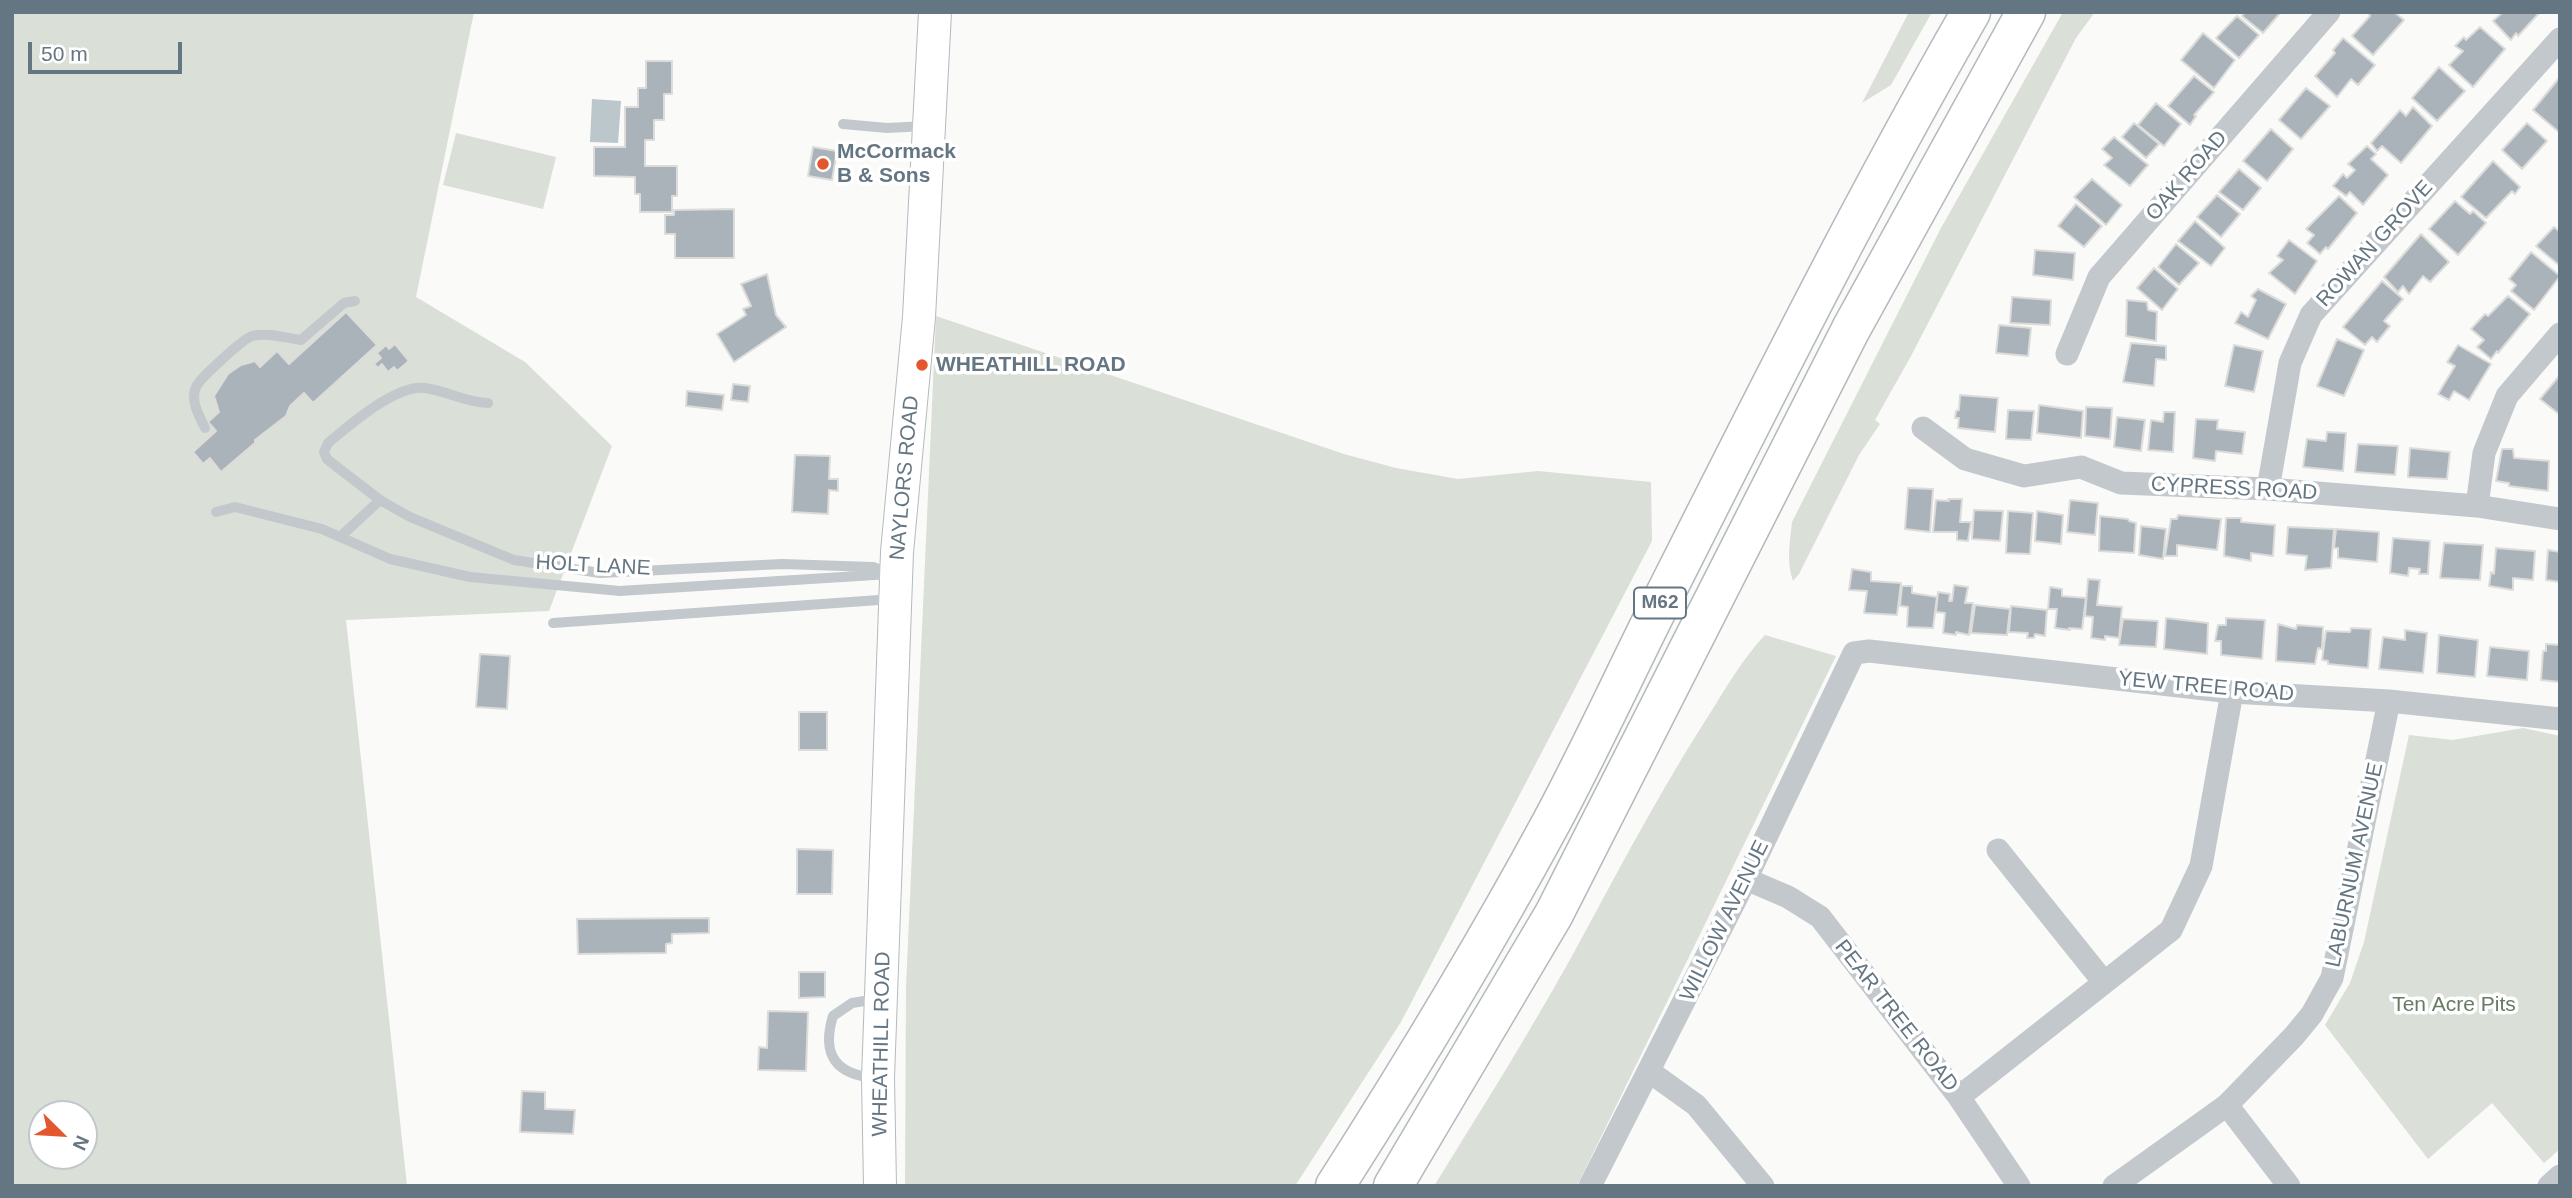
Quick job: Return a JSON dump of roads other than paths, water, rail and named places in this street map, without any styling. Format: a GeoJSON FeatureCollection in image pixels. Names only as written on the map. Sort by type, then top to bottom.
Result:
{"type":"FeatureCollection","features":[{"type":"Feature","properties":{"kind":"highway","name":"M62"},"geometry":{"type":"LineString","coordinates":[[1335,1186],[1422,1050],[1484,945],[1553,818],[1817,294],[1896,143],[1971,12]]}},
{"type":"Feature","properties":{"kind":"highway","name":"M62"},"geometry":{"type":"LineString","coordinates":[[1393,1186],[1554,914],[1851,329],[2026,12]]}},
{"type":"Feature","properties":{"kind":"street","name":"NAYLORS ROAD"},"geometry":{"type":"LineString","coordinates":[[886,901],[895,582],[919,317],[935,12]]}},
{"type":"Feature","properties":{"kind":"street","name":"OAK ROAD"},"geometry":{"type":"LineString","coordinates":[[2067,354],[2099,278],[2329,12]]}},
{"type":"Feature","properties":{"kind":"street","name":"ROWAN GROVE"},"geometry":{"type":"LineString","coordinates":[[2268,489],[2290,363],[2311,315],[2560,39]]}},
{"type":"Feature","properties":{"kind":"street"},"geometry":{"type":"LineString","coordinates":[[2477,506],[2484,453],[2507,396],[2560,334]]}},
{"type":"Feature","properties":{"kind":"street","name":"CYPRESS ROAD"},"geometry":{"type":"LineString","coordinates":[[1923,428],[1965,459],[2024,476],[2081,467],[2121,483],[2268,489],[2477,506],[2560,519]]}},
{"type":"Feature","properties":{"kind":"street","name":"YEW TREE ROAD"},"geometry":{"type":"LineString","coordinates":[[1854,653],[1869,652],[2232,692],[2389,701],[2560,719]]}},
{"type":"Feature","properties":{"kind":"street","name":"WILLOW AVENUE"},"geometry":{"type":"LineString","coordinates":[[1590,1186],[1650,1073],[1854,653]]}},
{"type":"Feature","properties":{"kind":"street"},"geometry":{"type":"LineString","coordinates":[[1959,1097],[2171,929],[2201,866],[2232,692]]}},
{"type":"Feature","properties":{"kind":"street","name":"LABURNUM AVENUE"},"geometry":{"type":"LineString","coordinates":[[2114,1186],[2227,1105],[2312,1014],[2332,978],[2389,701]]}},
{"type":"Feature","properties":{"kind":"street"},"geometry":{"type":"LineString","coordinates":[[1998,850],[2103,981]]}},
{"type":"Feature","properties":{"kind":"street","name":"PEAR TREE ROAD"},"geometry":{"type":"LineString","coordinates":[[1746,879],[1788,897],[1820,917],[1959,1097],[2019,1186]]}},
{"type":"Feature","properties":{"kind":"street","name":"WHEATHILL ROAD"},"geometry":{"type":"LineString","coordinates":[[880,1186],[878,1078],[886,901]]}},
{"type":"Feature","properties":{"kind":"street"},"geometry":{"type":"LineString","coordinates":[[1650,1073],[1696,1105],[1763,1186]]}},
{"type":"Feature","properties":{"kind":"street"},"geometry":{"type":"LineString","coordinates":[[2227,1105],[2289,1186]]}},
{"type":"Feature","properties":{"kind":"street"},"geometry":{"type":"LineString","coordinates":[[2549,1186],[2560,1176]]}},
{"type":"Feature","properties":{"kind":"lane"},"geometry":{"type":"LineString","coordinates":[[842,124],[887,128],[929,126]]}},
{"type":"Feature","properties":{"kind":"lane"},"geometry":{"type":"LineString","coordinates":[[205,428],[194,405],[196,386],[248,337],[262,334],[301,340],[344,303],[355,301]]}},
{"type":"Feature","properties":{"kind":"lane","name":"HOLT LANE"},"geometry":{"type":"LineString","coordinates":[[488,403],[468,402],[422,387],[408,390],[377,404],[328,443],[324,452],[327,459],[380,500],[422,524],[514,560],[600,573],[795,564],[873,567],[895,582]]}},
{"type":"Feature","properties":{"kind":"lane"},"geometry":{"type":"LineString","coordinates":[[340,537],[380,500]]}},
{"type":"Feature","properties":{"kind":"lane","name":"HOLT LANE"},"geometry":{"type":"LineString","coordinates":[[216,512],[235,507],[322,529],[390,559],[470,577],[620,591],[895,582]]}},
{"type":"Feature","properties":{"kind":"lane"},"geometry":{"type":"LineString","coordinates":[[553,623],[895,582]]}},
{"type":"Feature","properties":{"kind":"lane"},"geometry":{"type":"LineString","coordinates":[[878,1078],[860,1077],[839,1066],[832,1057],[829,1041],[833,1016],[841,1009],[852,1003],[883,998]]}},
{"type":"Feature","properties":{"kind":"place","name":"McCormack B & Sons"},"geometry":{"type":"Point","coordinates":[823,164]}},
{"type":"Feature","properties":{"kind":"place","name":"WHEATHILL ROAD"},"geometry":{"type":"Point","coordinates":[922,365]}},
{"type":"Feature","properties":{"kind":"park label","name":"Ten Acre Pits"},"geometry":{"type":"Point","coordinates":[2454,1005]}}]}
